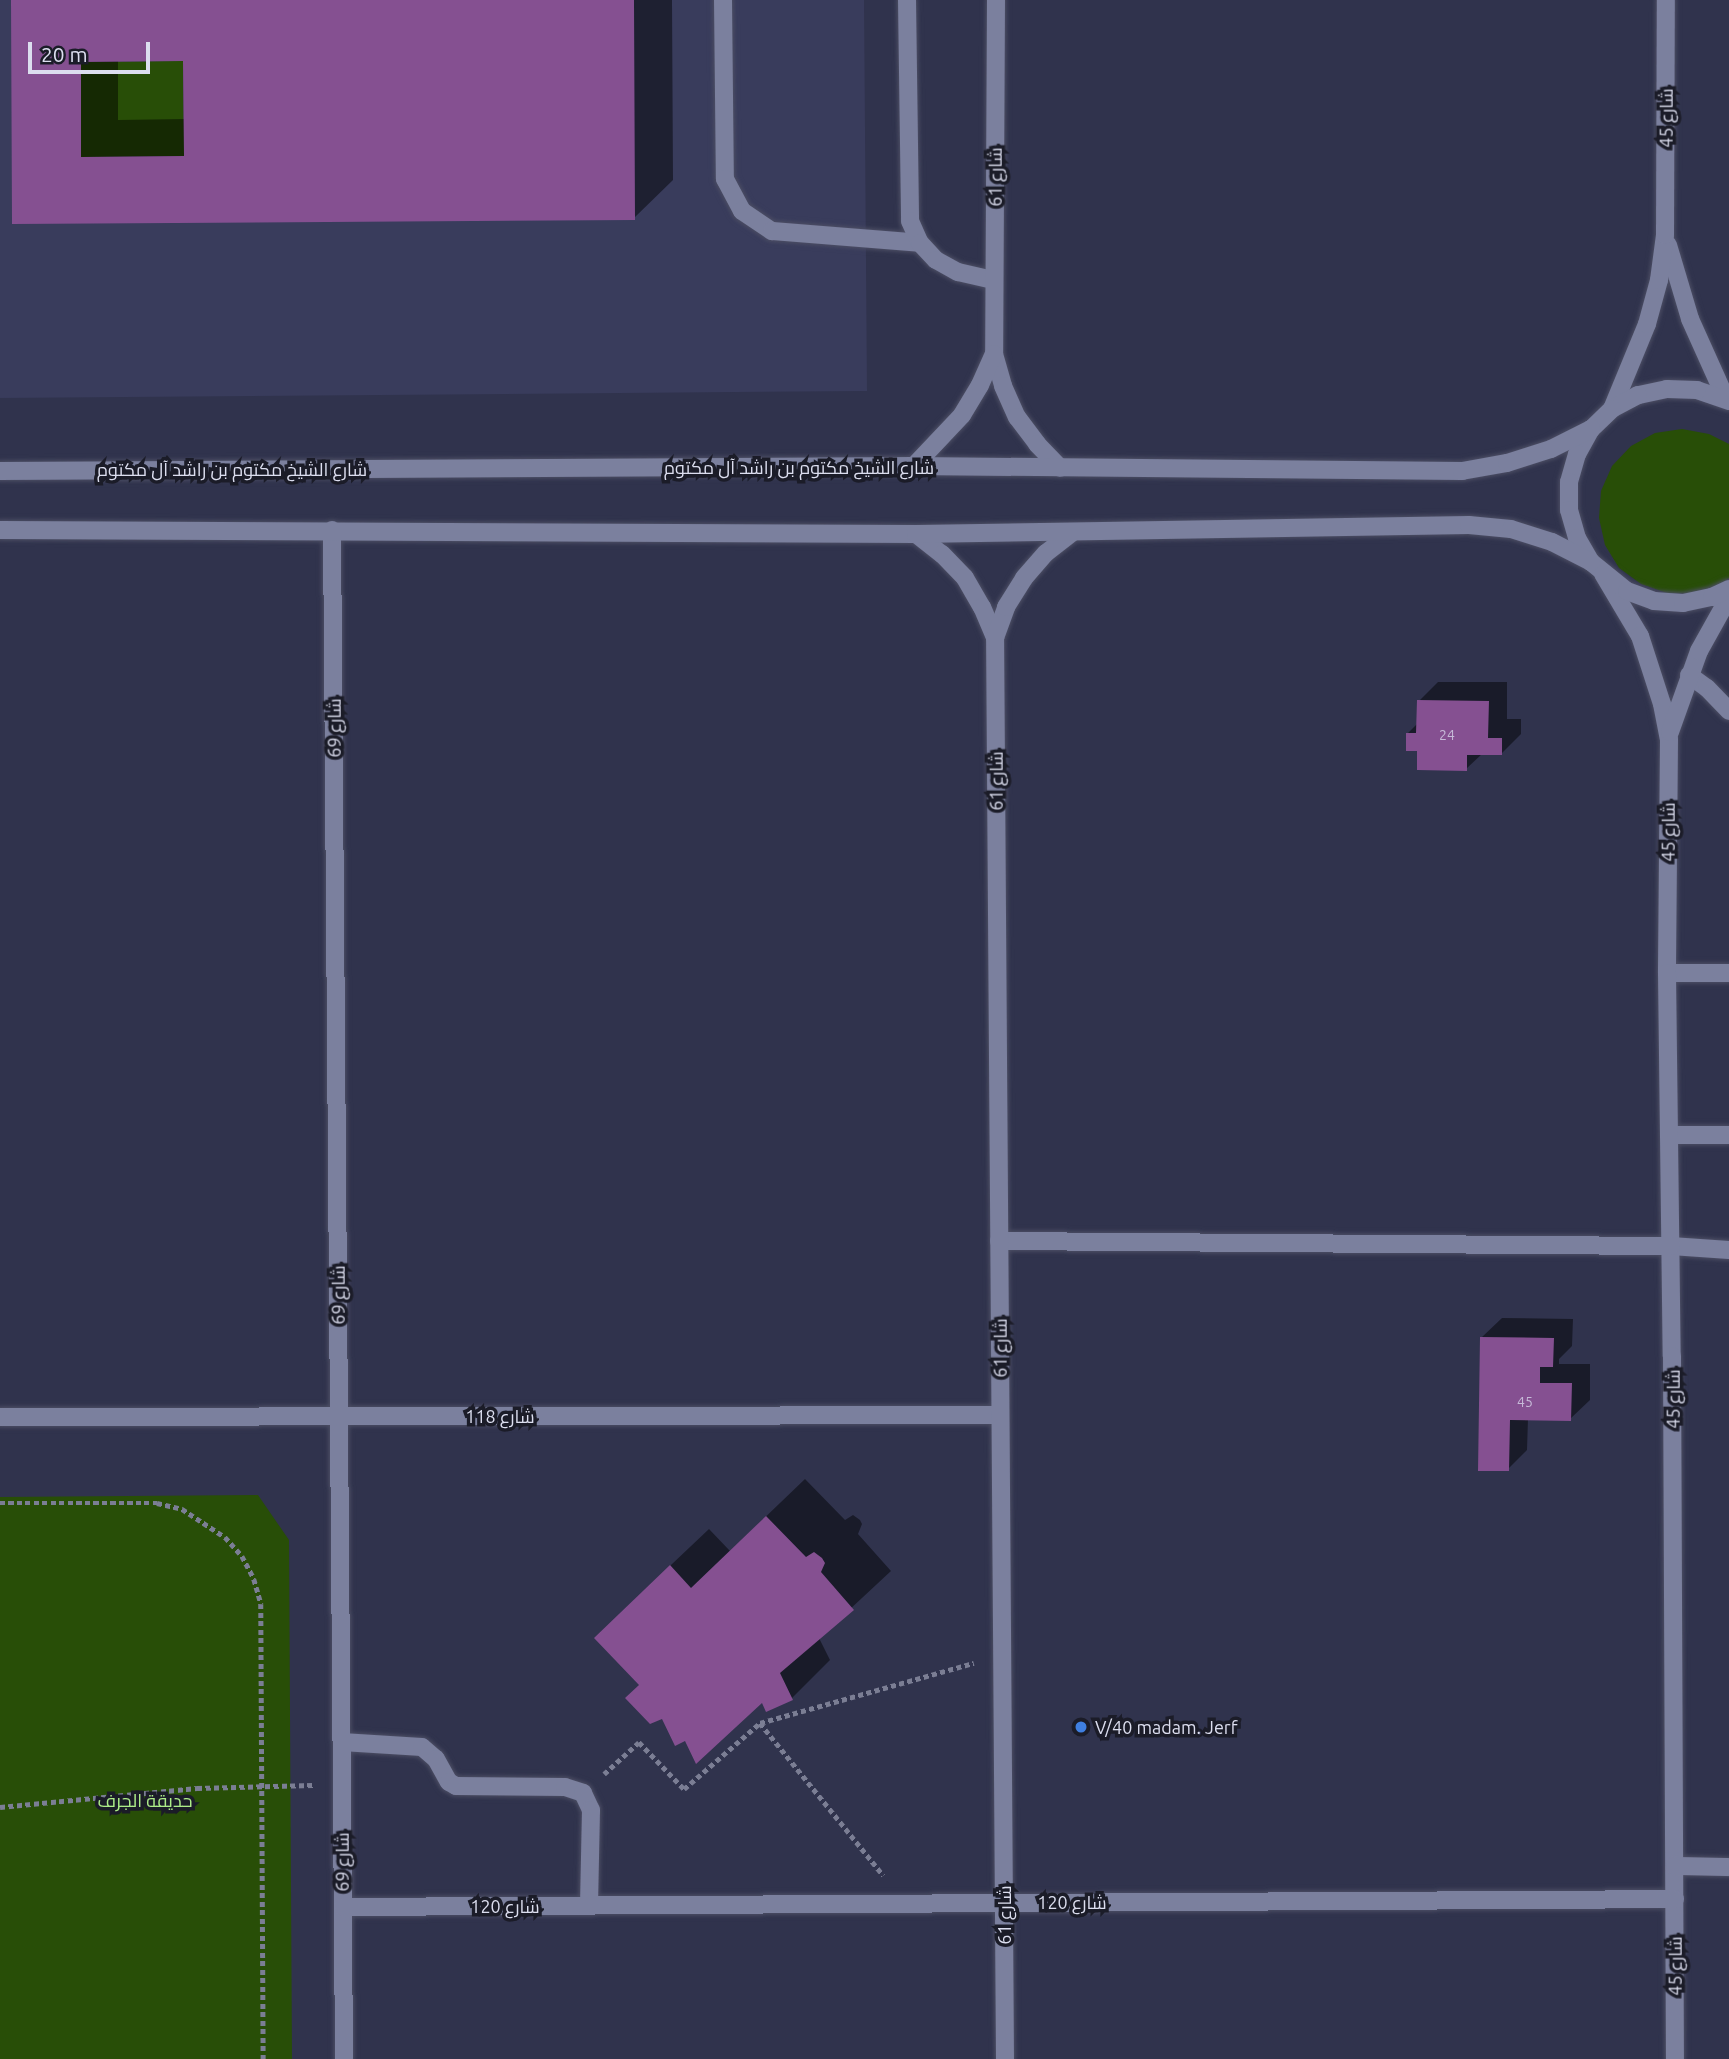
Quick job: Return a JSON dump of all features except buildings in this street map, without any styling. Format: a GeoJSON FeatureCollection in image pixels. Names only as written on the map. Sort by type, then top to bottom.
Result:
{"type":"FeatureCollection","features":[{"type":"Feature","properties":{"kind":"street"},"geometry":{"type":"LineString","coordinates":[[723,0],[725,179],[742,211],[772,231],[920,243]]}},
{"type":"Feature","properties":{"kind":"street"},"geometry":{"type":"LineString","coordinates":[[906,0],[907,196],[910,221],[920,243],[936,260],[958,272],[994,279]]}},
{"type":"Feature","properties":{"kind":"street","name":"شارع 61"},"geometry":{"type":"LineString","coordinates":[[996,0],[994,354],[1003,386],[1017,416],[1037,444],[1060,468]]}},
{"type":"Feature","properties":{"kind":"street","name":"شارع 45"},"geometry":{"type":"LineString","coordinates":[[1612,410],[1647,324],[1659,280],[1665,235],[1666,0]]}},
{"type":"Feature","properties":{"kind":"street","name":"شارع 45"},"geometry":{"type":"LineString","coordinates":[[1665,235],[1690,319],[1727,400]]}},
{"type":"Feature","properties":{"kind":"street","name":"شارع 61"},"geometry":{"type":"LineString","coordinates":[[914,466],[962,415],[994,354]]}},
{"type":"Feature","properties":{"kind":"street"},"geometry":{"type":"LineString","coordinates":[[1591,429],[1612,410],[1638,395],[1667,388],[1697,390],[1727,400]]}},
{"type":"Feature","properties":{"kind":"street","name":"شارع 45"},"geometry":{"type":"LineString","coordinates":[[1591,429],[1577,454],[1569,482],[1569,510],[1577,538],[1640,636],[1662,704],[1669,739],[1667,973],[1675,2059]]}},
{"type":"Feature","properties":{"kind":"street","name":"شارع الشيخ مكتوم بن راشد آل مكتوم"},"geometry":{"type":"LineString","coordinates":[[0,471],[914,466],[1462,471],[1507,463],[1550,449],[1591,429]]}},
{"type":"Feature","properties":{"kind":"street"},"geometry":{"type":"LineString","coordinates":[[0,530],[916,534],[1469,525],[1511,529],[1552,542],[1597,568],[1627,591],[1654,601],[1683,603],[1712,597],[1729,589]]}},
{"type":"Feature","properties":{"kind":"street","name":"شارع 69"},"geometry":{"type":"LineString","coordinates":[[332,530],[344,2059]]}},
{"type":"Feature","properties":{"kind":"street","name":"شارع 61"},"geometry":{"type":"LineString","coordinates":[[1005,2059],[995,638],[1006,607],[1024,578],[1046,553],[1072,533]]}},
{"type":"Feature","properties":{"kind":"street","name":"شارع 61"},"geometry":{"type":"LineString","coordinates":[[916,534],[942,554],[965,578],[982,607],[995,638]]}},
{"type":"Feature","properties":{"kind":"street","name":"شارع 45"},"geometry":{"type":"LineString","coordinates":[[1669,739],[1689,675],[1710,628],[1729,597]]}},
{"type":"Feature","properties":{"kind":"street"},"geometry":{"type":"LineString","coordinates":[[1689,675],[1707,688],[1729,711]]}},
{"type":"Feature","properties":{"kind":"street"},"geometry":{"type":"LineString","coordinates":[[1667,973],[1729,973]]}},
{"type":"Feature","properties":{"kind":"street"},"geometry":{"type":"LineString","coordinates":[[1670,1135],[1729,1135]]}},
{"type":"Feature","properties":{"kind":"street"},"geometry":{"type":"LineString","coordinates":[[999,1241],[1671,1246],[1729,1250]]}},
{"type":"Feature","properties":{"kind":"street","name":"شارع 118"},"geometry":{"type":"LineString","coordinates":[[0,1417],[1000,1415]]}},
{"type":"Feature","properties":{"kind":"street"},"geometry":{"type":"LineString","coordinates":[[342,1742],[422,1747],[436,1759],[449,1782],[456,1786],[565,1787],[583,1793],[591,1810],[589,1905]]}},
{"type":"Feature","properties":{"kind":"street"},"geometry":{"type":"LineString","coordinates":[[1675,1866],[1729,1867]]}},
{"type":"Feature","properties":{"kind":"street","name":"شارع 120"},"geometry":{"type":"LineString","coordinates":[[343,1907],[1675,1899]]}},
{"type":"Feature","properties":{"kind":"path"},"geometry":{"type":"LineString","coordinates":[[0,1503],[157,1503],[182,1510],[225,1536],[242,1556],[254,1579],[261,1604],[262,2059]]}},
{"type":"Feature","properties":{"kind":"path"},"geometry":{"type":"LineString","coordinates":[[583,1793],[639,1742],[684,1789],[760,1723],[1002,1655]]}},
{"type":"Feature","properties":{"kind":"path"},"geometry":{"type":"LineString","coordinates":[[760,1723],[907,1904]]}},
{"type":"Feature","properties":{"kind":"path"},"geometry":{"type":"LineString","coordinates":[[0,1807],[197,1788],[342,1784]]}},
{"type":"Feature","properties":{"kind":"shaded area"},"geometry":{"type":"Polygon","coordinates":[[[0,0],[864,0],[867,391],[0,398],[0,0]]]}},
{"type":"Feature","properties":{"kind":"green space"},"geometry":{"type":"Polygon","coordinates":[[[183,61],[184,156],[81,157],[81,62],[183,61]]]}},
{"type":"Feature","properties":{"kind":"green space"},"geometry":{"type":"Polygon","coordinates":[[[1682,429],[1709,434],[1729,444],[1729,578],[1720,585],[1694,594],[1667,593],[1641,584],[1619,568],[1605,545],[1599,518],[1601,491],[1612,466],[1631,446],[1655,433],[1682,429]]]}},
{"type":"Feature","properties":{"kind":"green space","name":"حديقة الجرف"},"geometry":{"type":"Polygon","coordinates":[[[258,1495],[289,1540],[292,2059],[0,2059],[0,1497],[258,1495]]]}},
{"type":"Feature","properties":{"kind":"place","name":"V/40 madam. Jerf"},"geometry":{"type":"Point","coordinates":[1081,1727]}}]}
